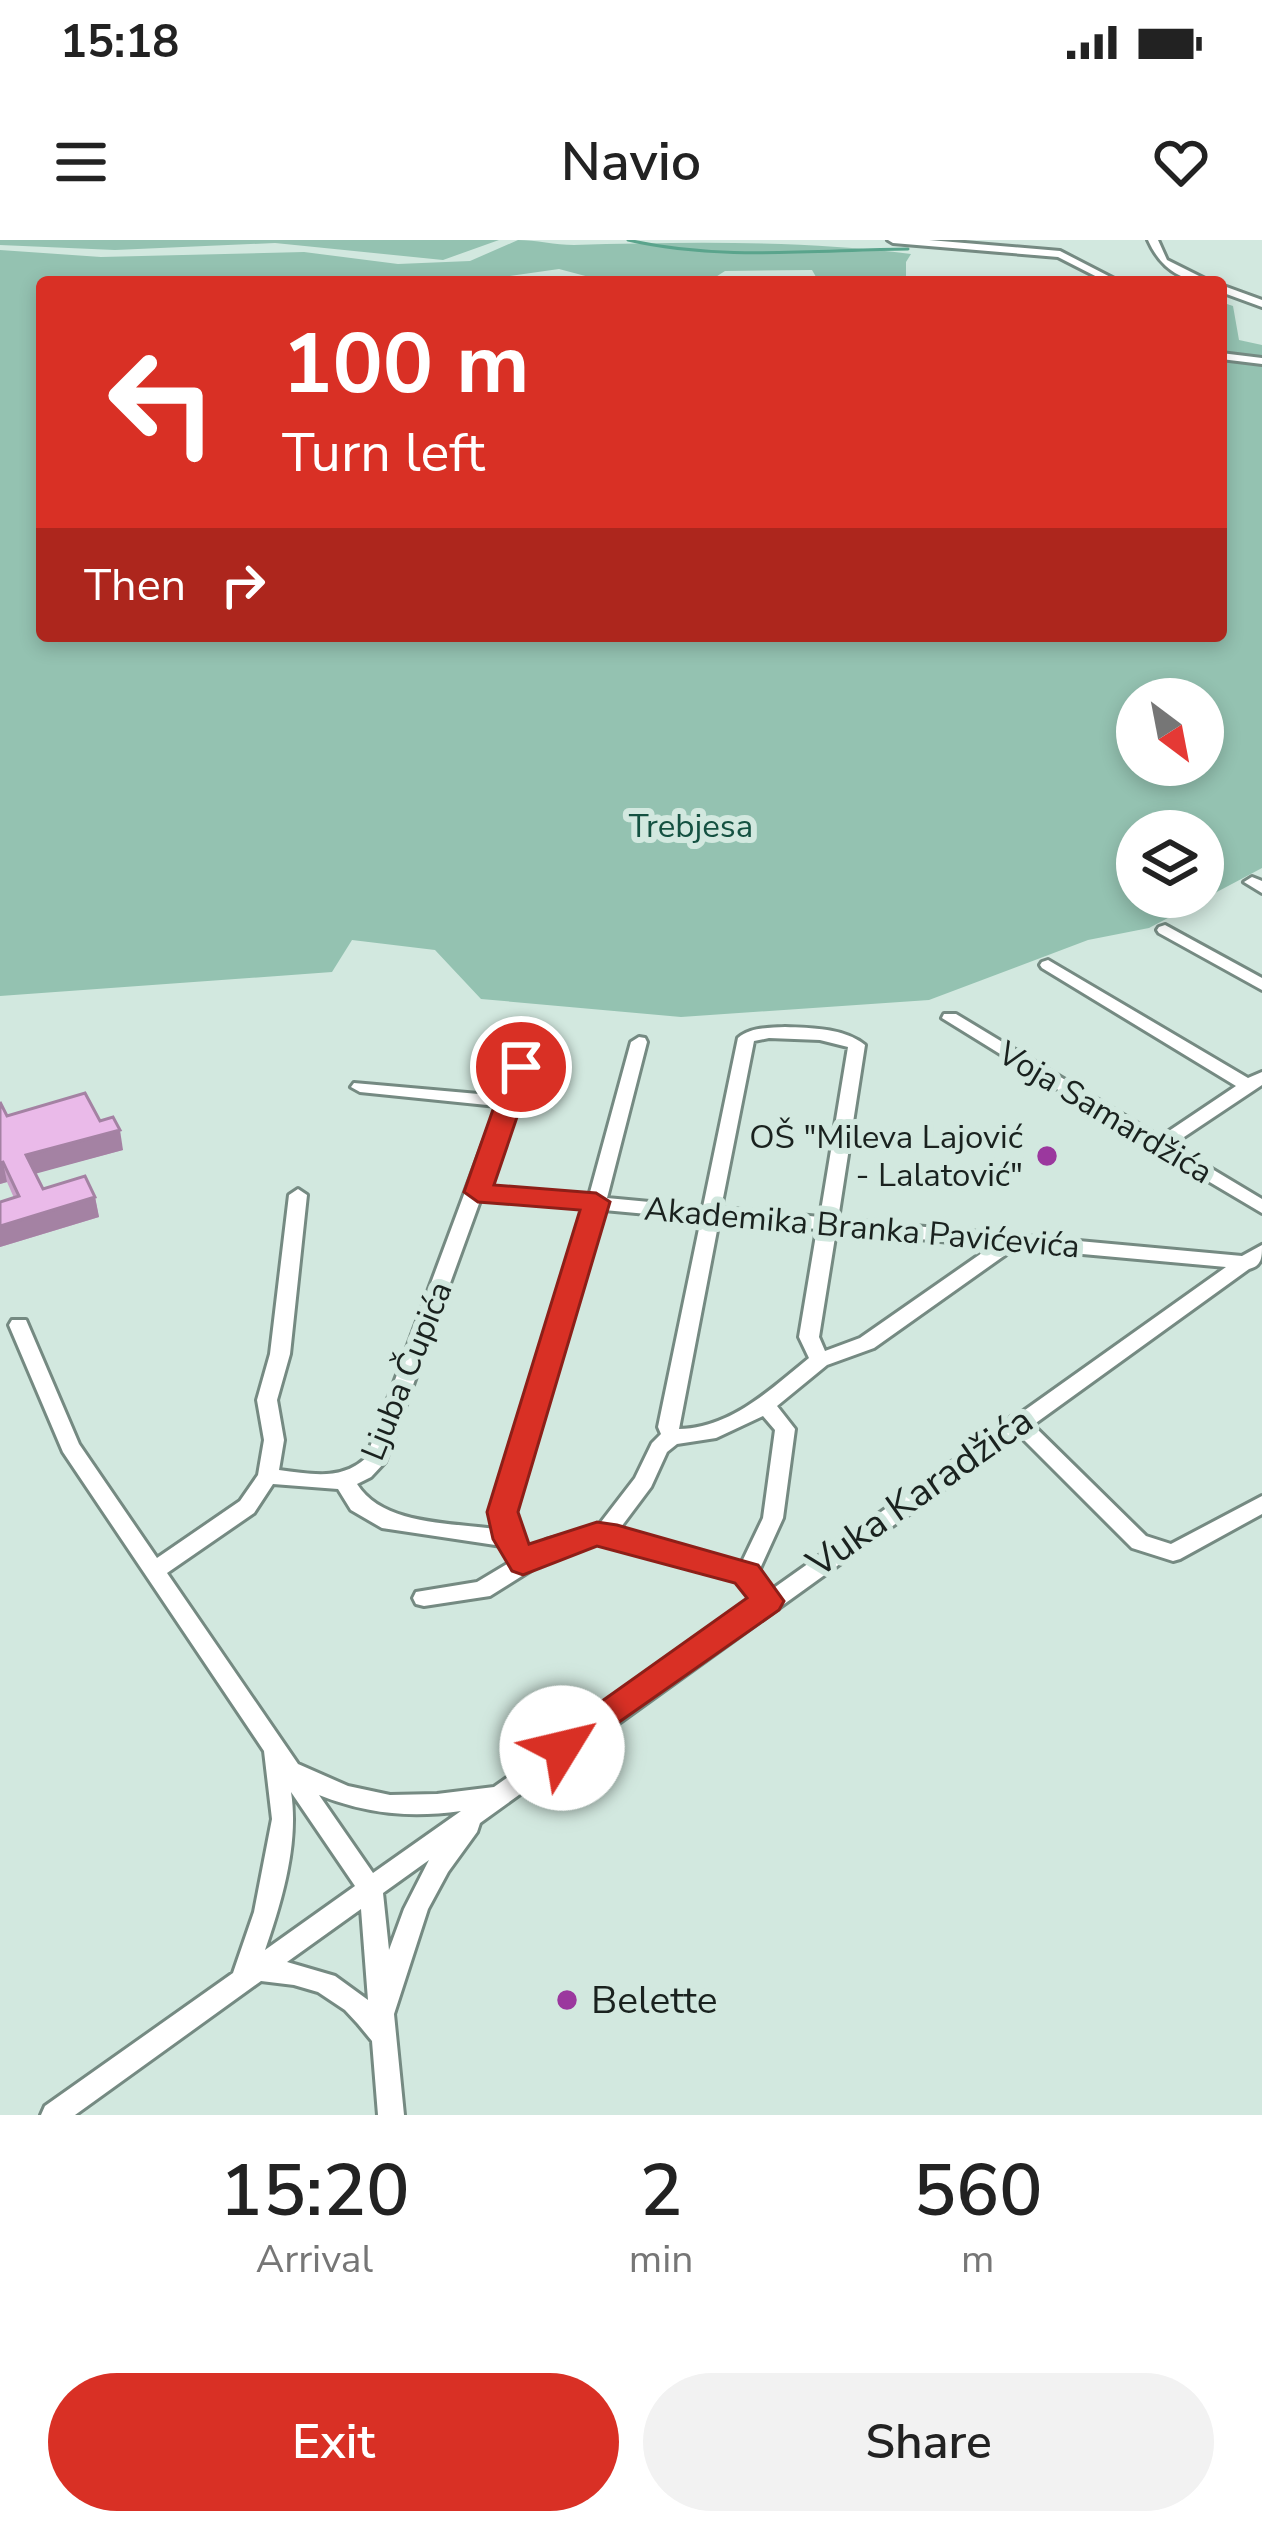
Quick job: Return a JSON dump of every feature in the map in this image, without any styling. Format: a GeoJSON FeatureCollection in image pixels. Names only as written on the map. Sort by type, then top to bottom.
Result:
{"type":"FeatureCollection","features":[{"type":"Feature","properties":{"kind":"street"},"geometry":{"type":"LineString","coordinates":[[893,240],[1060,254],[1103,276]]}},
{"type":"Feature","properties":{"kind":"street"},"geometry":{"type":"LineString","coordinates":[[1153,240],[1163,262],[1193,276]]}},
{"type":"Feature","properties":{"kind":"street"},"geometry":{"type":"LineString","coordinates":[[1227,290],[1262,304]]}},
{"type":"Feature","properties":{"kind":"street"},"geometry":{"type":"LineString","coordinates":[[1227,357],[1262,361]]}},
{"type":"Feature","properties":{"kind":"street"},"geometry":{"type":"LineString","coordinates":[[1165,930],[1262,986]]}},
{"type":"Feature","properties":{"kind":"street"},"geometry":{"type":"LineString","coordinates":[[1048,964],[1255,1082],[1157,1147]]}},
{"type":"Feature","properties":{"kind":"street","name":"Voja Samardžića"},"geometry":{"type":"LineString","coordinates":[[950,1018],[1262,1207]]}},
{"type":"Feature","properties":{"kind":"street","name":"Ljuba Čupića"},"geometry":{"type":"LineString","coordinates":[[268,1475],[345,1483],[358,1479],[376,1462],[533,1033]]}},
{"type":"Feature","properties":{"kind":"street"},"geometry":{"type":"LineString","coordinates":[[602,1535],[644,1482],[659,1448],[671,1435],[746,1038],[757,1033],[845,1037],[856,1046],[809,1337],[820,1360]]}},
{"type":"Feature","properties":{"kind":"street"},"geometry":{"type":"LineString","coordinates":[[523,1562],[509,1539],[502,1512],[639,1042]]}},
{"type":"Feature","properties":{"kind":"street"},"geometry":{"type":"LineString","coordinates":[[361,1087],[510,1102]]}},
{"type":"Feature","properties":{"kind":"street","name":"Akademika Branka Pavićevića"},"geometry":{"type":"LineString","coordinates":[[478,1192],[1009,1243],[1257,1259]]}},
{"type":"Feature","properties":{"kind":"street"},"geometry":{"type":"LineString","coordinates":[[155,1571],[247,1508],[268,1475],[274,1439],[267,1400],[280,1354],[298,1195]]}},
{"type":"Feature","properties":{"kind":"street"},"geometry":{"type":"LineString","coordinates":[[671,1435],[712,1432],[765,1405],[820,1360],[867,1343],[1009,1243]]}},
{"type":"Feature","properties":{"kind":"street","name":"Vuka Karadžića"},"geometry":{"type":"LineString","coordinates":[[54,2115],[1018,1422],[1257,1259]]}},
{"type":"Feature","properties":{"kind":"street"},"geometry":{"type":"LineString","coordinates":[[19,1325],[70,1447],[371,1890],[391,2115]]}},
{"type":"Feature","properties":{"kind":"street"},"geometry":{"type":"LineString","coordinates":[[746,1574],[773,1518],[784,1444],[785,1429],[765,1405]]}},
{"type":"Feature","properties":{"kind":"street"},"geometry":{"type":"LineString","coordinates":[[1018,1422],[1139,1542],[1173,1552],[1262,1504]]}},
{"type":"Feature","properties":{"kind":"street"},"geometry":{"type":"LineString","coordinates":[[345,1483],[358,1504],[389,1522],[509,1539]]}},
{"type":"Feature","properties":{"kind":"street"},"geometry":{"type":"LineString","coordinates":[[424,1598],[482,1590],[553,1546],[602,1535],[746,1574],[767,1601]]}},
{"type":"Feature","properties":{"kind":"street"},"geometry":{"type":"LineString","coordinates":[[272,1742],[284,1819],[249,1975],[301,1972],[338,1986],[361,2004],[382,2036]]}},
{"type":"Feature","properties":{"kind":"street"},"geometry":{"type":"LineString","coordinates":[[291,1770],[336,1795],[368,1805],[428,1808],[496,1795]]}},
{"type":"Feature","properties":{"kind":"street"},"geometry":{"type":"LineString","coordinates":[[382,2036],[392,1978],[429,1882],[455,1840],[496,1795]]}},
{"type":"Feature","properties":{"kind":"green space"},"geometry":{"type":"Polygon","coordinates":[[[0,240],[499,240],[443,260],[275,243],[115,250],[0,245],[0,240]]]}},
{"type":"Feature","properties":{"kind":"green space","name":"Trebjesa"},"geometry":{"type":"Polygon","coordinates":[[[518,240],[574,245],[785,244],[911,254],[906,276],[816,276],[812,270],[585,276],[559,269],[510,276],[36,276],[36,642],[1227,642],[1227,304],[1233,306],[1239,340],[1262,345],[1262,868],[1224,888],[1224,810],[1116,810],[1116,918],[1168,918],[1149,928],[1088,940],[929,1000],[681,1017],[481,999],[435,950],[352,940],[332,972],[0,996],[0,250],[101,257],[304,252],[398,264],[470,261],[518,240]]]}},
{"type":"Feature","properties":{"kind":"building"},"geometry":{"type":"Polygon","coordinates":[[[85,1093],[100,1121],[113,1117],[120,1130],[26,1155],[43,1189],[85,1176],[95,1197],[0,1226],[0,1202],[19,1196],[0,1163],[0,1102],[7,1116],[85,1093]]]}},
{"type":"Feature","properties":{"kind":"waterway"},"geometry":{"type":"LineString","coordinates":[[628,240],[732,252],[908,249]]}},
{"type":"Feature","properties":{"kind":"place","name":"OŠ \"Mileva Lajović - Lalatović\""},"geometry":{"type":"Point","coordinates":[1047,1156]}},
{"type":"Feature","properties":{"kind":"place","name":"Belette"},"geometry":{"type":"Point","coordinates":[567,2000]}},
{"type":"Feature","properties":{"kind":"route"},"geometry":{"type":"LineString","coordinates":[[521,1067],[478,1192],[596,1202],[502,1512],[509,1539],[523,1562],[553,1546],[597,1534],[617,1537],[746,1574],[767,1601],[562,1748]]}}]}
